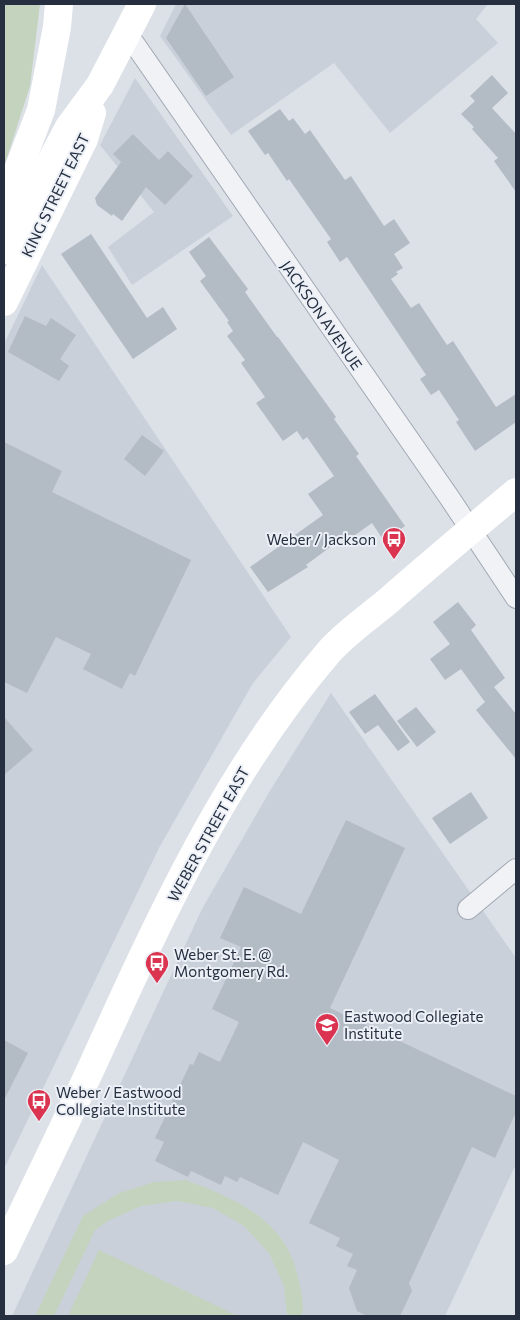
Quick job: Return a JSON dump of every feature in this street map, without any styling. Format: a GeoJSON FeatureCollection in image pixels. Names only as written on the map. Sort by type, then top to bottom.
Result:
{"type":"FeatureCollection","features":[{"type":"Feature","properties":{"kind":"main road"},"geometry":{"type":"LineString","coordinates":[[4,206],[41,110],[57,27],[59,4]]}},
{"type":"Feature","properties":{"kind":"main road","name":"KING STREET EAST"},"geometry":{"type":"LineString","coordinates":[[4,250],[70,127],[100,85],[142,4]]}},
{"type":"Feature","properties":{"kind":"main road","name":"KING STREET EAST"},"geometry":{"type":"LineString","coordinates":[[4,302],[84,139],[100,85]]}},
{"type":"Feature","properties":{"kind":"main road","name":"WEBER STREET EAST"},"geometry":{"type":"LineString","coordinates":[[4,1251],[179,882],[260,743],[295,693],[330,650],[516,492]]}},
{"type":"Feature","properties":{"kind":"street","name":"JACKSON AVENUE"},"geometry":{"type":"LineString","coordinates":[[126,33],[516,598]]}},
{"type":"Feature","properties":{"kind":"street"},"geometry":{"type":"LineString","coordinates":[[468,909],[516,869]]}},
{"type":"Feature","properties":{"kind":"shaded area"},"geometry":{"type":"Polygon","coordinates":[[[176,4],[488,4],[476,19],[498,43],[390,133],[334,63],[231,135],[160,36],[176,4]]]}},
{"type":"Feature","properties":{"kind":"shaded area"},"geometry":{"type":"Polygon","coordinates":[[[135,78],[233,216],[132,285],[108,247],[154,212],[100,145],[135,78]]]}},
{"type":"Feature","properties":{"kind":"shaded area"},"geometry":{"type":"Polygon","coordinates":[[[42,265],[291,637],[253,683],[159,848],[4,1169],[4,344],[42,265]]]}},
{"type":"Feature","properties":{"kind":"shaded area","name":"Eastwood Collegiate Institute"},"geometry":{"type":"Polygon","coordinates":[[[331,693],[516,958],[516,1164],[445,1316],[12,1316],[202,909],[271,789],[331,693]]]}},
{"type":"Feature","properties":{"kind":"green space"},"geometry":{"type":"Polygon","coordinates":[[[4,4],[40,4],[30,86],[4,167],[4,4]]]}},
{"type":"Feature","properties":{"kind":"green space"},"geometry":{"type":"Polygon","coordinates":[[[186,1180],[242,1205],[272,1228],[284,1243],[293,1261],[302,1295],[302,1316],[287,1316],[284,1286],[269,1253],[244,1226],[213,1208],[177,1201],[141,1206],[108,1221],[95,1230],[54,1316],[35,1316],[83,1216],[119,1193],[154,1182],[186,1180]]]}},
{"type":"Feature","properties":{"kind":"green space"},"geometry":{"type":"Polygon","coordinates":[[[99,1250],[238,1316],[68,1316],[99,1250]]]}},
{"type":"Feature","properties":{"kind":"building"},"geometry":{"type":"Polygon","coordinates":[[[185,4],[234,77],[206,96],[166,38],[185,4]]]}},
{"type":"Feature","properties":{"kind":"building"},"geometry":{"type":"Polygon","coordinates":[[[492,75],[508,93],[492,108],[516,134],[516,192],[494,161],[498,158],[472,129],[474,127],[461,114],[475,101],[470,96],[492,75]]]}},
{"type":"Feature","properties":{"kind":"building"},"geometry":{"type":"Polygon","coordinates":[[[280,109],[289,121],[293,118],[305,134],[310,130],[345,180],[351,176],[384,226],[394,219],[410,243],[394,254],[403,268],[396,272],[398,274],[391,279],[411,308],[419,303],[447,345],[453,341],[496,407],[516,394],[516,422],[475,451],[456,422],[459,420],[439,390],[431,395],[420,379],[426,375],[347,257],[340,262],[327,242],[331,239],[289,179],[287,181],[268,153],[265,155],[248,131],[280,109]]]}},
{"type":"Feature","properties":{"kind":"building"},"geometry":{"type":"Polygon","coordinates":[[[133,134],[159,160],[168,151],[193,176],[165,205],[146,187],[122,221],[97,205],[95,198],[121,162],[113,154],[133,134]]]}},
{"type":"Feature","properties":{"kind":"building"},"geometry":{"type":"Polygon","coordinates":[[[91,234],[147,318],[163,307],[177,329],[133,359],[61,254],[91,234]]]}},
{"type":"Feature","properties":{"kind":"building"},"geometry":{"type":"Polygon","coordinates":[[[209,237],[248,289],[245,292],[336,417],[334,419],[359,454],[356,456],[405,526],[384,541],[372,523],[344,543],[341,539],[306,565],[308,567],[268,592],[250,567],[323,515],[308,494],[334,476],[307,437],[303,440],[297,431],[283,441],[256,403],[265,397],[241,363],[245,360],[227,336],[233,331],[227,322],[229,321],[200,281],[206,276],[189,252],[209,237]]]}},
{"type":"Feature","properties":{"kind":"building"},"geometry":{"type":"Polygon","coordinates":[[[25,316],[46,326],[51,318],[76,335],[60,359],[69,366],[59,381],[8,352],[25,316]]]}},
{"type":"Feature","properties":{"kind":"building"},"geometry":{"type":"Polygon","coordinates":[[[142,435],[164,451],[145,476],[124,459],[142,435]]]}},
{"type":"Feature","properties":{"kind":"building"},"geometry":{"type":"Polygon","coordinates":[[[4,442],[62,471],[52,492],[191,560],[135,676],[130,673],[122,689],[83,669],[91,654],[56,637],[27,693],[4,682],[4,442]]]}},
{"type":"Feature","properties":{"kind":"building"},"geometry":{"type":"Polygon","coordinates":[[[458,602],[476,625],[471,630],[505,678],[494,687],[516,714],[516,759],[476,710],[485,702],[461,669],[445,680],[430,659],[450,644],[433,622],[458,602]]]}},
{"type":"Feature","properties":{"kind":"building"},"geometry":{"type":"Polygon","coordinates":[[[375,694],[410,742],[398,751],[378,725],[365,734],[349,712],[375,694]]]}},
{"type":"Feature","properties":{"kind":"building"},"geometry":{"type":"Polygon","coordinates":[[[416,707],[436,732],[417,747],[397,721],[416,707]]]}},
{"type":"Feature","properties":{"kind":"building"},"geometry":{"type":"Polygon","coordinates":[[[4,717],[33,750],[4,775],[4,717]]]}},
{"type":"Feature","properties":{"kind":"building"},"geometry":{"type":"Polygon","coordinates":[[[471,792],[488,818],[450,844],[432,818],[471,792]]]}},
{"type":"Feature","properties":{"kind":"building"},"geometry":{"type":"Polygon","coordinates":[[[346,820],[405,848],[330,1008],[516,1096],[516,1112],[495,1158],[472,1147],[409,1283],[412,1291],[400,1316],[367,1316],[357,1311],[349,1288],[357,1270],[347,1266],[353,1254],[336,1246],[340,1238],[309,1223],[339,1160],[303,1142],[278,1195],[240,1177],[237,1182],[225,1176],[221,1185],[191,1171],[188,1177],[155,1161],[164,1142],[155,1138],[190,1064],[193,1065],[199,1052],[220,1062],[239,1022],[212,1009],[241,947],[220,938],[244,887],[301,914],[346,820]]]}},
{"type":"Feature","properties":{"kind":"building"},"geometry":{"type":"Polygon","coordinates":[[[4,1040],[28,1053],[4,1100],[4,1040]]]}},
{"type":"Feature","properties":{"kind":"place","name":"Weber / Jackson"},"geometry":{"type":"Point","coordinates":[394,560]}},
{"type":"Feature","properties":{"kind":"place","name":"Weber St. E. @ Montgomery Rd."},"geometry":{"type":"Point","coordinates":[157,984]}},
{"type":"Feature","properties":{"kind":"place","name":"Eastwood Collegiate Institute"},"geometry":{"type":"Point","coordinates":[327,1046]}},
{"type":"Feature","properties":{"kind":"place","name":"Weber / Eastwood Collegiate Institute"},"geometry":{"type":"Point","coordinates":[39,1122]}}]}
